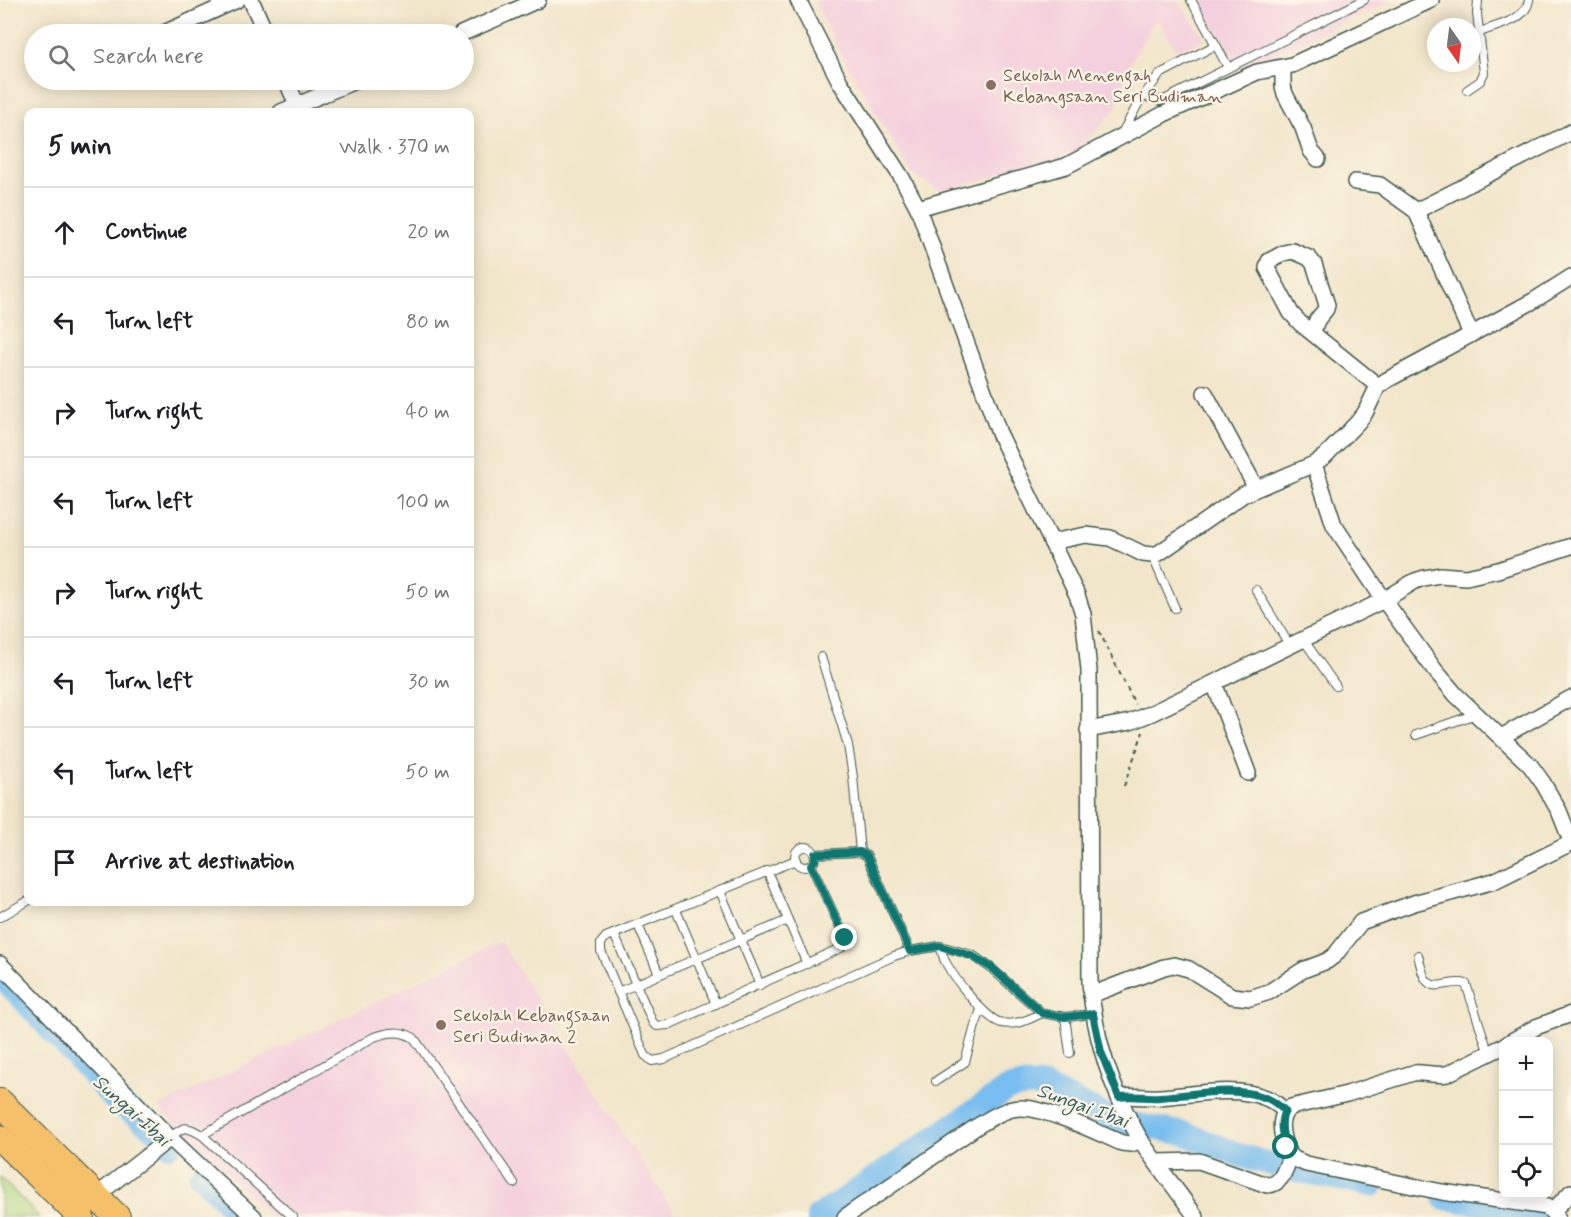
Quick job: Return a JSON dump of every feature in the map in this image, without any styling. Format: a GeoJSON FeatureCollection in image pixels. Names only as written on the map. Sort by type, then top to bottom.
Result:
{"type":"FeatureCollection","features":[{"type":"Feature","properties":{"kind":"highway"},"geometry":{"type":"LineString","coordinates":[[4,1111],[117,1217]]}},
{"type":"Feature","properties":{"kind":"highway"},"geometry":{"type":"LineString","coordinates":[[0,1138],[81,1217]]}},
{"type":"Feature","properties":{"kind":"street"},"geometry":{"type":"LineString","coordinates":[[184,24],[237,0]]}},
{"type":"Feature","properties":{"kind":"street"},"geometry":{"type":"LineString","coordinates":[[251,0],[262,24]]}},
{"type":"Feature","properties":{"kind":"street"},"geometry":{"type":"LineString","coordinates":[[474,28],[538,0]]}},
{"type":"Feature","properties":{"kind":"street"},"geometry":{"type":"LineString","coordinates":[[798,0],[840,82],[902,178],[918,208],[999,433],[1077,595],[1083,614],[1089,670],[1093,1014],[1101,1052],[1119,1097],[1141,1140],[1196,1217]]}},
{"type":"Feature","properties":{"kind":"street"},"geometry":{"type":"LineString","coordinates":[[918,208],[1066,166],[1084,158],[1162,108],[1257,72],[1283,68],[1431,0]]}},
{"type":"Feature","properties":{"kind":"street"},"geometry":{"type":"LineString","coordinates":[[1283,68],[1282,86],[1285,94],[1303,128],[1311,151],[1318,159]]}},
{"type":"Feature","properties":{"kind":"street"},"geometry":{"type":"LineString","coordinates":[[290,90],[297,105]]}},
{"type":"Feature","properties":{"kind":"street"},"geometry":{"type":"LineString","coordinates":[[290,108],[333,90]]}},
{"type":"Feature","properties":{"kind":"street"},"geometry":{"type":"LineString","coordinates":[[1416,211],[1571,132]]}},
{"type":"Feature","properties":{"kind":"street"},"geometry":{"type":"LineString","coordinates":[[1354,182],[1380,185],[1416,211],[1471,334]]}},
{"type":"Feature","properties":{"kind":"street"},"geometry":{"type":"LineString","coordinates":[[1313,332],[1317,320],[1326,309],[1327,298],[1314,264],[1309,258],[1293,251],[1284,253],[1269,261],[1267,268],[1291,313],[1313,332],[1378,386]]}},
{"type":"Feature","properties":{"kind":"street"},"geometry":{"type":"LineString","coordinates":[[1051,542],[1086,535],[1110,538],[1143,554],[1152,555],[1168,549],[1256,488],[1314,464],[1325,456],[1365,413],[1378,386],[1546,294],[1571,277]]}},
{"type":"Feature","properties":{"kind":"street"},"geometry":{"type":"LineString","coordinates":[[1205,393],[1256,488]]}},
{"type":"Feature","properties":{"kind":"street"},"geometry":{"type":"LineString","coordinates":[[1091,995],[1174,965],[1189,969],[1232,996],[1250,998],[1269,992],[1303,970],[1327,961],[1335,955],[1360,922],[1414,903],[1494,881],[1571,842],[1559,810],[1530,765],[1476,714],[1434,669],[1384,600],[1334,525],[1314,464]]}},
{"type":"Feature","properties":{"kind":"street"},"geometry":{"type":"LineString","coordinates":[[1088,730],[1130,722],[1142,717],[1384,600],[1415,581],[1440,575],[1466,577],[1498,570],[1571,546]]}},
{"type":"Feature","properties":{"kind":"street"},"geometry":{"type":"LineString","coordinates":[[1214,683],[1248,773]]}},
{"type":"Feature","properties":{"kind":"street"},"geometry":{"type":"LineString","coordinates":[[1501,737],[1571,698]]}},
{"type":"Feature","properties":{"kind":"street"},"geometry":{"type":"LineString","coordinates":[[0,964],[170,1138],[254,1217]]}},
{"type":"Feature","properties":{"kind":"street"},"geometry":{"type":"LineString","coordinates":[[1517,1037],[1536,1027],[1571,1014]]}},
{"type":"Feature","properties":{"kind":"street"},"geometry":{"type":"LineString","coordinates":[[1157,1162],[1199,1161],[1267,1185],[1274,1185],[1279,1182],[1290,1157],[1282,1134],[1282,1117],[1291,1107],[1347,1094],[1413,1073],[1447,1074],[1499,1048]]}},
{"type":"Feature","properties":{"kind":"street"},"geometry":{"type":"LineString","coordinates":[[1119,1097],[1225,1092],[1268,1098],[1285,1111]]}},
{"type":"Feature","properties":{"kind":"street"},"geometry":{"type":"LineString","coordinates":[[845,1217],[976,1127],[999,1114],[1017,1108],[1035,1108],[1122,1143],[1131,1144],[1141,1140]]}},
{"type":"Feature","properties":{"kind":"street"},"geometry":{"type":"LineString","coordinates":[[96,1196],[170,1138]]}},
{"type":"Feature","properties":{"kind":"street"},"geometry":{"type":"LineString","coordinates":[[1290,1157],[1306,1164],[1431,1190],[1547,1207],[1555,1214],[1571,1192]]}},
{"type":"Feature","properties":{"kind":"lane"},"geometry":{"type":"LineString","coordinates":[[1191,0],[1228,68]]}},
{"type":"Feature","properties":{"kind":"lane"},"geometry":{"type":"LineString","coordinates":[[1144,96],[1162,108],[1228,68],[1364,0]]}},
{"type":"Feature","properties":{"kind":"lane"},"geometry":{"type":"LineString","coordinates":[[1478,0],[1479,18]]}},
{"type":"Feature","properties":{"kind":"lane"},"geometry":{"type":"LineString","coordinates":[[1481,32],[1521,16],[1527,9],[1529,0]]}},
{"type":"Feature","properties":{"kind":"lane"},"geometry":{"type":"LineString","coordinates":[[1467,90],[1480,81],[1484,73],[1481,42]]}},
{"type":"Feature","properties":{"kind":"lane"},"geometry":{"type":"LineString","coordinates":[[1120,136],[1160,74],[1216,45]]}},
{"type":"Feature","properties":{"kind":"lane"},"geometry":{"type":"LineString","coordinates":[[1152,555],[1175,608]]}},
{"type":"Feature","properties":{"kind":"lane"},"geometry":{"type":"LineString","coordinates":[[1256,590],[1296,642],[1336,686]]}},
{"type":"Feature","properties":{"kind":"lane"},"geometry":{"type":"LineString","coordinates":[[821,657],[848,745],[860,852]]}},
{"type":"Feature","properties":{"kind":"lane"},"geometry":{"type":"LineString","coordinates":[[1416,735],[1476,714]]}},
{"type":"Feature","properties":{"kind":"lane"},"geometry":{"type":"LineString","coordinates":[[802,847],[809,847],[815,854],[815,860],[811,865],[802,866],[796,860],[796,854],[802,847]]}},
{"type":"Feature","properties":{"kind":"lane"},"geometry":{"type":"LineString","coordinates":[[815,854],[860,852],[867,856],[910,951]]}},
{"type":"Feature","properties":{"kind":"lane"},"geometry":{"type":"LineString","coordinates":[[796,860],[606,937],[601,943],[601,951],[645,1055],[652,1061],[664,1059],[910,951],[940,946],[972,956],[992,968],[1042,1013],[1065,1017],[1093,1014]]}},
{"type":"Feature","properties":{"kind":"lane"},"geometry":{"type":"LineString","coordinates":[[614,934],[652,1023],[657,1026],[668,1025],[842,948],[845,938],[811,865]]}},
{"type":"Feature","properties":{"kind":"lane"},"geometry":{"type":"LineString","coordinates":[[767,871],[807,964]]}},
{"type":"Feature","properties":{"kind":"lane"},"geometry":{"type":"LineString","coordinates":[[720,891],[760,985]]}},
{"type":"Feature","properties":{"kind":"lane"},"geometry":{"type":"LineString","coordinates":[[0,916],[24,903]]}},
{"type":"Feature","properties":{"kind":"lane"},"geometry":{"type":"LineString","coordinates":[[676,910],[716,1004]]}},
{"type":"Feature","properties":{"kind":"lane"},"geometry":{"type":"LineString","coordinates":[[618,992],[788,920]]}},
{"type":"Feature","properties":{"kind":"lane"},"geometry":{"type":"LineString","coordinates":[[638,924],[659,974]]}},
{"type":"Feature","properties":{"kind":"lane"},"geometry":{"type":"LineString","coordinates":[[940,946],[945,962],[981,1010],[999,1023],[1026,1021],[1042,1013]]}},
{"type":"Feature","properties":{"kind":"lane"},"geometry":{"type":"LineString","coordinates":[[1418,955],[1426,981],[1430,984],[1437,986],[1460,982],[1466,984],[1489,1054]]}},
{"type":"Feature","properties":{"kind":"lane"},"geometry":{"type":"LineString","coordinates":[[936,1081],[965,1062],[981,1010]]}},
{"type":"Feature","properties":{"kind":"lane"},"geometry":{"type":"LineString","coordinates":[[1065,1017],[1070,1053]]}},
{"type":"Feature","properties":{"kind":"lane"},"geometry":{"type":"LineString","coordinates":[[202,1135],[374,1037],[390,1032],[404,1032],[414,1038],[514,1183]]}},
{"type":"Feature","properties":{"kind":"lane"},"geometry":{"type":"LineString","coordinates":[[170,1138],[181,1128],[189,1127],[202,1135],[293,1217]]}},
{"type":"Feature","properties":{"kind":"path"},"geometry":{"type":"LineString","coordinates":[[1083,614],[1106,641],[1142,717],[1141,739],[1124,786]]}},
{"type":"Feature","properties":{"kind":"shaded area","name":"Sekolah Menengah Kebangsaan Seri Budiman"},"geometry":{"type":"Polygon","coordinates":[[[814,0],[1177,0],[1205,39],[1176,51],[1157,17],[1131,61],[1115,110],[1073,155],[941,191],[912,174],[838,49],[814,0]]]}},
{"type":"Feature","properties":{"kind":"shaded area"},"geometry":{"type":"Polygon","coordinates":[[[1197,0],[1393,0],[1242,68],[1197,0]]]}},
{"type":"Feature","properties":{"kind":"shaded area","name":"Sekolah Kebangsaan Seri Budiman 2"},"geometry":{"type":"Polygon","coordinates":[[[500,942],[677,1217],[271,1217],[158,1107],[500,942]]]}},
{"type":"Feature","properties":{"kind":"green space"},"geometry":{"type":"Polygon","coordinates":[[[0,1177],[39,1217],[0,1217],[0,1177]]]}},
{"type":"Feature","properties":{"kind":"waterway","name":"Sungai Ibai"},"geometry":{"type":"LineString","coordinates":[[0,974],[116,1101],[156,1130],[170,1145]]}},
{"type":"Feature","properties":{"kind":"waterway","name":"Sungai Ibai"},"geometry":{"type":"LineString","coordinates":[[818,1217],[1007,1089],[1021,1086],[1044,1087],[1117,1121],[1186,1134],[1242,1156],[1274,1165]]}},
{"type":"Feature","properties":{"kind":"waterway","name":"Sungai Ibai"},"geometry":{"type":"LineString","coordinates":[[1295,1170],[1372,1185]]}},
{"type":"Feature","properties":{"kind":"waterway","name":"Sungai Ibai"},"geometry":{"type":"LineString","coordinates":[[201,1176],[242,1217]]}},
{"type":"Feature","properties":{"kind":"waterway","name":"Sungai Ibai"},"geometry":{"type":"LineString","coordinates":[[1445,1198],[1543,1215]]}},
{"type":"Feature","properties":{"kind":"place","name":"Sekolah Menengah Kebangsaan Seri Budiman"},"geometry":{"type":"Point","coordinates":[991,85]}},
{"type":"Feature","properties":{"kind":"place","name":"Sekolah Kebangsaan Seri Budiman 2"},"geometry":{"type":"Point","coordinates":[441,1025]}},
{"type":"Feature","properties":{"kind":"route"},"geometry":{"type":"LineString","coordinates":[[845,938],[811,865],[815,860],[815,854],[860,852],[867,856],[910,951],[940,946],[972,956],[992,968],[1042,1013],[1065,1017],[1093,1014],[1101,1052],[1119,1097],[1225,1092],[1268,1098],[1285,1111],[1282,1117],[1282,1134],[1286,1147]]}}]}
